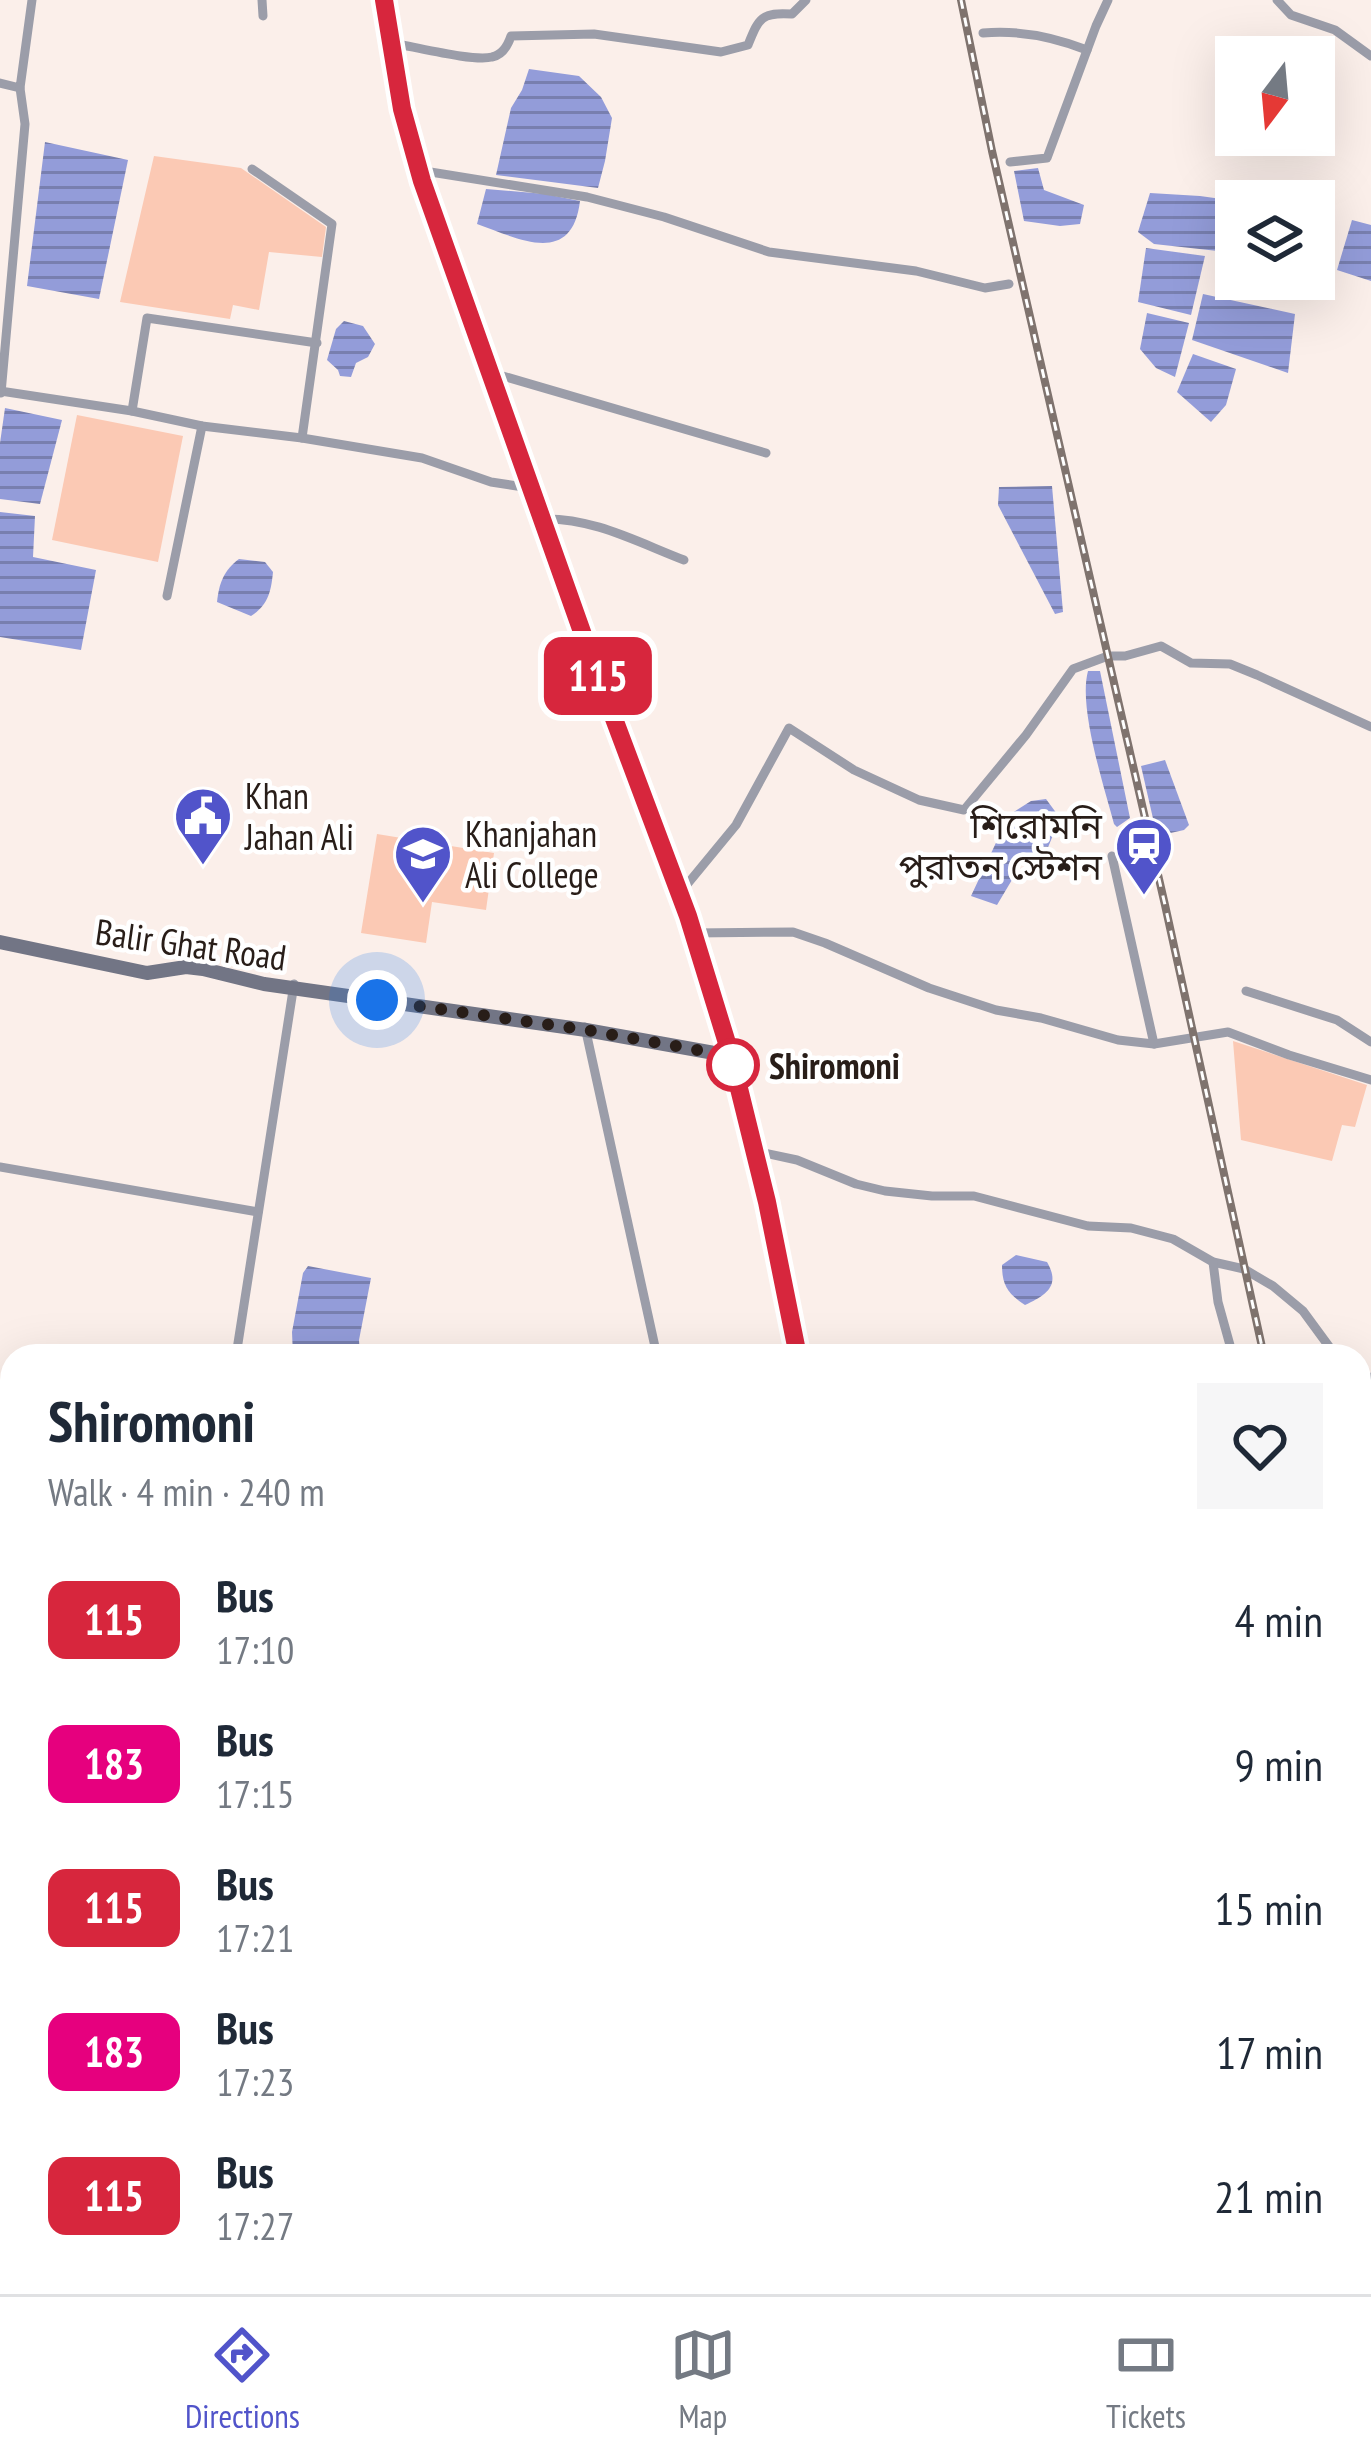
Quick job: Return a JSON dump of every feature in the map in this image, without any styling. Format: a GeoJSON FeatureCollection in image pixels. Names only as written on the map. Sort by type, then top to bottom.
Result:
{"type":"FeatureCollection","features":[{"type":"Feature","properties":{"kind":"highway"},"geometry":{"type":"LineString","coordinates":[[384,0],[402,109],[418,170],[694,933],[754,1150],[795,1344]]}},
{"type":"Feature","properties":{"kind":"street"},"geometry":{"type":"LineString","coordinates":[[32,0],[20,88],[25,124],[1,392],[422,458],[491,482],[530,488]]}},
{"type":"Feature","properties":{"kind":"street"},"geometry":{"type":"LineString","coordinates":[[262,0],[263,16]]}},
{"type":"Feature","properties":{"kind":"street"},"geometry":{"type":"LineString","coordinates":[[391,43],[492,57],[507,47],[511,36],[594,34],[721,52],[748,45],[758,21],[772,13],[792,14],[806,0]]}},
{"type":"Feature","properties":{"kind":"street"},"geometry":{"type":"LineString","coordinates":[[1010,162],[1047,158],[1108,0]]}},
{"type":"Feature","properties":{"kind":"street"},"geometry":{"type":"LineString","coordinates":[[1277,0],[1291,15],[1335,30],[1371,56]]}},
{"type":"Feature","properties":{"kind":"street"},"geometry":{"type":"LineString","coordinates":[[983,33],[1005,31],[1087,50]]}},
{"type":"Feature","properties":{"kind":"street"},"geometry":{"type":"LineString","coordinates":[[0,83],[20,88]]}},
{"type":"Feature","properties":{"kind":"street"},"geometry":{"type":"LineString","coordinates":[[252,170],[332,224],[302,438]]}},
{"type":"Feature","properties":{"kind":"street"},"geometry":{"type":"LineString","coordinates":[[418,170],[587,197],[769,252],[916,271],[985,288],[1010,284]]}},
{"type":"Feature","properties":{"kind":"street"},"geometry":{"type":"LineString","coordinates":[[132,411],[147,318],[317,343]]}},
{"type":"Feature","properties":{"kind":"street"},"geometry":{"type":"LineString","coordinates":[[489,372],[766,453]]}},
{"type":"Feature","properties":{"kind":"street"},"geometry":{"type":"LineString","coordinates":[[167,596],[202,426]]}},
{"type":"Feature","properties":{"kind":"street"},"geometry":{"type":"LineString","coordinates":[[541,519],[587,522],[684,560]]}},
{"type":"Feature","properties":{"kind":"street"},"geometry":{"type":"LineString","coordinates":[[680,893],[736,825],[789,728],[854,770],[919,800],[964,810],[1073,669],[1108,656],[1161,646],[1191,663],[1230,664],[1371,727]]}},
{"type":"Feature","properties":{"kind":"street"},"geometry":{"type":"LineString","coordinates":[[1112,856],[1154,1043]]}},
{"type":"Feature","properties":{"kind":"street"},"geometry":{"type":"LineString","coordinates":[[694,933],[794,932],[996,1010],[1118,1040],[1154,1043],[1228,1032],[1371,1080]]}},
{"type":"Feature","properties":{"kind":"street","name":"Balir Ghat Road"},"geometry":{"type":"LineString","coordinates":[[0,940],[147,969],[186,962],[294,986],[730,1054]]}},
{"type":"Feature","properties":{"kind":"street"},"geometry":{"type":"LineString","coordinates":[[238,1344],[294,986]]}},
{"type":"Feature","properties":{"kind":"street"},"geometry":{"type":"LineString","coordinates":[[1246,991],[1337,1020],[1371,1042]]}},
{"type":"Feature","properties":{"kind":"street"},"geometry":{"type":"LineString","coordinates":[[585,1028],[654,1344]]}},
{"type":"Feature","properties":{"kind":"street"},"geometry":{"type":"LineString","coordinates":[[754,1150],[884,1191],[974,1196],[1088,1226],[1131,1228],[1173,1239],[1273,1286],[1303,1311],[1327,1344]]}},
{"type":"Feature","properties":{"kind":"street"},"geometry":{"type":"LineString","coordinates":[[0,1167],[258,1212]]}},
{"type":"Feature","properties":{"kind":"street"},"geometry":{"type":"LineString","coordinates":[[1214,1262],[1230,1344]]}},
{"type":"Feature","properties":{"kind":"shaded area"},"geometry":{"type":"Polygon","coordinates":[[[154,156],[241,168],[326,227],[322,257],[269,252],[259,310],[233,305],[230,319],[120,302],[154,156]]]}},
{"type":"Feature","properties":{"kind":"shaded area"},"geometry":{"type":"Polygon","coordinates":[[[77,415],[183,436],[158,562],[52,540],[77,415]]]}},
{"type":"Feature","properties":{"kind":"shaded area"},"geometry":{"type":"Polygon","coordinates":[[[377,834],[494,853],[486,910],[432,902],[426,943],[361,933],[377,834]]]}},
{"type":"Feature","properties":{"kind":"shaded area"},"geometry":{"type":"Polygon","coordinates":[[[1233,1041],[1367,1085],[1355,1127],[1342,1125],[1332,1161],[1241,1140],[1233,1041]]]}},
{"type":"Feature","properties":{"kind":"water"},"geometry":{"type":"Polygon","coordinates":[[[529,69],[579,76],[601,97],[612,118],[598,188],[496,175],[511,108],[529,69]]]}},
{"type":"Feature","properties":{"kind":"water"},"geometry":{"type":"Polygon","coordinates":[[[45,142],[128,160],[99,299],[27,286],[45,142]]]}},
{"type":"Feature","properties":{"kind":"water"},"geometry":{"type":"Polygon","coordinates":[[[1038,168],[1044,190],[1084,205],[1080,224],[1024,221],[1014,171],[1038,168]]]}},
{"type":"Feature","properties":{"kind":"water"},"geometry":{"type":"Polygon","coordinates":[[[486,189],[580,201],[575,222],[566,235],[541,243],[493,230],[477,224],[486,189]]]}},
{"type":"Feature","properties":{"kind":"water"},"geometry":{"type":"Polygon","coordinates":[[[1150,193],[1215,198],[1215,251],[1154,244],[1138,232],[1150,193]]]}},
{"type":"Feature","properties":{"kind":"water"},"geometry":{"type":"Polygon","coordinates":[[[1352,220],[1371,225],[1371,281],[1337,270],[1352,220]]]}},
{"type":"Feature","properties":{"kind":"water"},"geometry":{"type":"Polygon","coordinates":[[[1146,248],[1205,256],[1191,315],[1138,302],[1146,248]]]}},
{"type":"Feature","properties":{"kind":"water"},"geometry":{"type":"Polygon","coordinates":[[[1203,294],[1295,314],[1288,373],[1192,340],[1203,294]]]}},
{"type":"Feature","properties":{"kind":"water"},"geometry":{"type":"Polygon","coordinates":[[[1147,313],[1189,323],[1175,377],[1156,368],[1140,349],[1147,313]]]}},
{"type":"Feature","properties":{"kind":"water"},"geometry":{"type":"Polygon","coordinates":[[[344,321],[363,326],[375,344],[368,357],[356,363],[351,377],[340,376],[327,360],[336,329],[344,321]]]}},
{"type":"Feature","properties":{"kind":"water"},"geometry":{"type":"Polygon","coordinates":[[[1193,354],[1236,369],[1226,405],[1211,422],[1177,392],[1193,354]]]}},
{"type":"Feature","properties":{"kind":"water"},"geometry":{"type":"Polygon","coordinates":[[[5,408],[62,420],[40,504],[0,499],[5,408]]]}},
{"type":"Feature","properties":{"kind":"water"},"geometry":{"type":"Polygon","coordinates":[[[1052,486],[1063,612],[1055,614],[998,505],[999,487],[1052,486]]]}},
{"type":"Feature","properties":{"kind":"water"},"geometry":{"type":"Polygon","coordinates":[[[0,512],[35,516],[33,557],[96,570],[81,650],[0,637],[0,512]]]}},
{"type":"Feature","properties":{"kind":"water"},"geometry":{"type":"Polygon","coordinates":[[[239,559],[265,562],[273,572],[268,597],[251,616],[217,602],[223,577],[239,559]]]}},
{"type":"Feature","properties":{"kind":"water"},"geometry":{"type":"Polygon","coordinates":[[[1088,671],[1100,671],[1130,818],[1117,827],[1089,725],[1088,671]]]}},
{"type":"Feature","properties":{"kind":"water"},"geometry":{"type":"Polygon","coordinates":[[[1165,760],[1189,825],[1157,836],[1141,766],[1165,760]]]}},
{"type":"Feature","properties":{"kind":"water"},"geometry":{"type":"Polygon","coordinates":[[[1046,799],[1060,818],[1040,867],[1022,863],[997,905],[971,896],[1009,815],[1031,801],[1046,799]]]}},
{"type":"Feature","properties":{"kind":"water"},"geometry":{"type":"Polygon","coordinates":[[[1016,1255],[1047,1262],[1051,1270],[1052,1284],[1025,1305],[1010,1293],[1003,1278],[1002,1265],[1016,1255]]]}},
{"type":"Feature","properties":{"kind":"water"},"geometry":{"type":"Polygon","coordinates":[[[308,1266],[371,1278],[359,1344],[292,1344],[308,1266]]]}},
{"type":"Feature","properties":{"kind":"railway"},"geometry":{"type":"LineString","coordinates":[[961,0],[1261,1344]]}},
{"type":"Feature","properties":{"kind":"bus line","name":"115"},"geometry":{"type":"LineString","coordinates":[[384,0],[402,109],[422,181],[694,933],[731,1056],[796,1344]]}},
{"type":"Feature","properties":{"kind":"place","name":"Khan Jahan Ali"},"geometry":{"type":"Point","coordinates":[203,867]}},
{"type":"Feature","properties":{"kind":"place","name":"শিরোমনি পুরাতন স্টেশন"},"geometry":{"type":"Point","coordinates":[1144,897]}},
{"type":"Feature","properties":{"kind":"place","name":"Khanjahan Ali College"},"geometry":{"type":"Point","coordinates":[423,905]}},
{"type":"Feature","properties":{"kind":"place","name":"Shiromoni"},"geometry":{"type":"Point","coordinates":[733,1065]}},
{"type":"Feature","properties":{"kind":"route"},"geometry":{"type":"LineString","coordinates":[[377,1000],[731,1056],[733,1065]]}}]}
